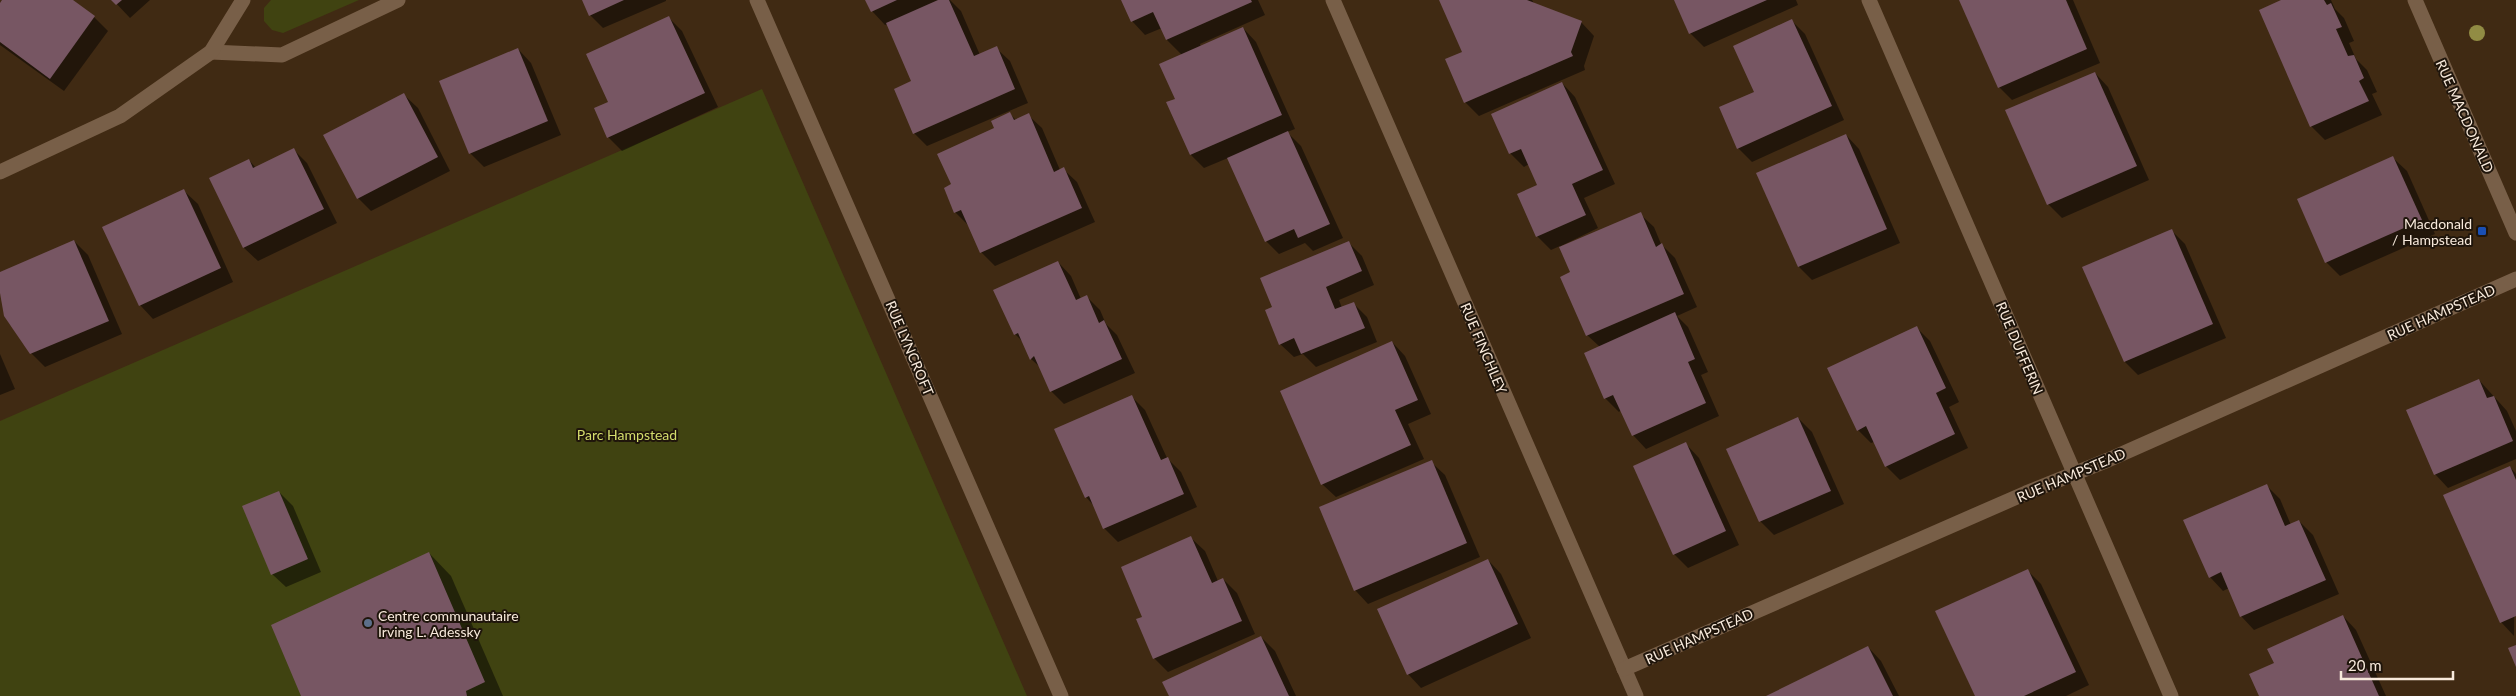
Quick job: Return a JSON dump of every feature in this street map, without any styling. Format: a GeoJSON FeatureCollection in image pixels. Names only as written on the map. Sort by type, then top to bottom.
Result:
{"type":"FeatureCollection","features":[{"type":"Feature","properties":{"kind":"street"},"geometry":{"type":"LineString","coordinates":[[0,172],[120,116],[211,52],[242,0]]}},
{"type":"Feature","properties":{"kind":"street"},"geometry":{"type":"LineString","coordinates":[[211,52],[282,55],[398,0]]}},
{"type":"Feature","properties":{"kind":"street","name":"RUE LYNCROFT"},"geometry":{"type":"LineString","coordinates":[[757,0],[1061,696]]}},
{"type":"Feature","properties":{"kind":"street","name":"RUE FINCHLEY"},"geometry":{"type":"LineString","coordinates":[[1333,0],[1636,696]]}},
{"type":"Feature","properties":{"kind":"street","name":"RUE DUFFERIN"},"geometry":{"type":"LineString","coordinates":[[1869,0],[2171,696]]}},
{"type":"Feature","properties":{"kind":"street","name":"RUE MACDONALD"},"geometry":{"type":"LineString","coordinates":[[2415,0],[2516,233]]}},
{"type":"Feature","properties":{"kind":"street","name":"RUE HAMPSTEAD"},"geometry":{"type":"LineString","coordinates":[[1624,669],[2026,493],[2075,474],[2516,279]]}},
{"type":"Feature","properties":{"kind":"green space"},"geometry":{"type":"Polygon","coordinates":[[[271,0],[359,0],[283,33],[272,30],[264,21],[264,8],[271,0]]]}},
{"type":"Feature","properties":{"kind":"green space","name":"Parc Hampstead"},"geometry":{"type":"Polygon","coordinates":[[[762,89],[1027,696],[0,696],[0,421],[762,89]]]}},
{"type":"Feature","properties":{"kind":"building"},"geometry":{"type":"Polygon","coordinates":[[[2,0],[73,0],[95,16],[50,79],[0,42],[0,3],[2,0]]]}},
{"type":"Feature","properties":{"kind":"building"},"geometry":{"type":"Polygon","coordinates":[[[111,0],[122,0],[116,5],[111,0]]]}},
{"type":"Feature","properties":{"kind":"building"},"geometry":{"type":"Polygon","coordinates":[[[582,0],[624,0],[589,16],[582,0]]]}},
{"type":"Feature","properties":{"kind":"building"},"geometry":{"type":"Polygon","coordinates":[[[865,0],[897,0],[871,12],[865,0]]]}},
{"type":"Feature","properties":{"kind":"building"},"geometry":{"type":"Polygon","coordinates":[[[938,0],[949,0],[974,56],[997,46],[1015,89],[913,134],[894,89],[911,81],[886,23],[938,0]]]}},
{"type":"Feature","properties":{"kind":"building"},"geometry":{"type":"Polygon","coordinates":[[[1121,0],[1251,0],[1252,2],[1166,40],[1153,12],[1131,22],[1121,0]]]}},
{"type":"Feature","properties":{"kind":"building"},"geometry":{"type":"Polygon","coordinates":[[[1439,0],[1527,0],[1582,21],[1571,52],[1573,56],[1464,103],[1445,59],[1462,52],[1439,0]]]}},
{"type":"Feature","properties":{"kind":"building"},"geometry":{"type":"Polygon","coordinates":[[[1674,0],[1767,0],[1689,34],[1674,0]]]}},
{"type":"Feature","properties":{"kind":"building"},"geometry":{"type":"Polygon","coordinates":[[[1959,0],[2066,0],[2087,49],[1998,88],[1959,0]]]}},
{"type":"Feature","properties":{"kind":"building"},"geometry":{"type":"Polygon","coordinates":[[[2281,0],[2324,0],[2327,5],[2331,3],[2342,27],[2336,29],[2348,56],[2354,55],[2364,78],[2359,81],[2369,101],[2310,127],[2259,10],[2281,0]]]}},
{"type":"Feature","properties":{"kind":"building"},"geometry":{"type":"Polygon","coordinates":[[[669,16],[705,93],[607,138],[594,108],[608,102],[586,54],[669,16]]]}},
{"type":"Feature","properties":{"kind":"building"},"geometry":{"type":"Polygon","coordinates":[[[1792,19],[1832,106],[1737,149],[1719,107],[1754,92],[1733,46],[1792,19]]]}},
{"type":"Feature","properties":{"kind":"building"},"geometry":{"type":"Polygon","coordinates":[[[1243,27],[1282,115],[1190,155],[1166,102],[1175,99],[1159,64],[1243,27]]]}},
{"type":"Feature","properties":{"kind":"building"},"geometry":{"type":"Polygon","coordinates":[[[518,48],[548,121],[469,154],[439,81],[518,48]]]}},
{"type":"Feature","properties":{"kind":"building"},"geometry":{"type":"Polygon","coordinates":[[[2095,72],[2137,166],[2047,205],[2005,110],[2095,72]]]}},
{"type":"Feature","properties":{"kind":"building"},"geometry":{"type":"Polygon","coordinates":[[[1562,82],[1603,170],[1572,184],[1586,215],[1536,237],[1517,194],[1537,185],[1521,149],[1509,154],[1491,114],[1562,82]]]}},
{"type":"Feature","properties":{"kind":"building"},"geometry":{"type":"Polygon","coordinates":[[[404,93],[438,157],[357,199],[323,135],[404,93]]]}},
{"type":"Feature","properties":{"kind":"building"},"geometry":{"type":"Polygon","coordinates":[[[1010,112],[1014,120],[1029,113],[1054,172],[1064,167],[1082,208],[980,253],[961,210],[954,213],[944,188],[951,184],[937,154],[994,128],[991,121],[1010,112]]]}},
{"type":"Feature","properties":{"kind":"building"},"geometry":{"type":"Polygon","coordinates":[[[1288,131],[1330,224],[1298,238],[1294,229],[1265,242],[1227,158],[1288,131]]]}},
{"type":"Feature","properties":{"kind":"building"},"geometry":{"type":"Polygon","coordinates":[[[1846,134],[1887,229],[1798,267],[1756,173],[1846,134]]]}},
{"type":"Feature","properties":{"kind":"building"},"geometry":{"type":"Polygon","coordinates":[[[294,148],[324,209],[243,248],[209,178],[249,159],[253,168],[294,148]]]}},
{"type":"Feature","properties":{"kind":"building"},"geometry":{"type":"Polygon","coordinates":[[[2393,156],[2422,220],[2325,263],[2297,199],[2393,156]]]}},
{"type":"Feature","properties":{"kind":"building"},"geometry":{"type":"Polygon","coordinates":[[[184,189],[221,268],[139,306],[102,227],[184,189]]]}},
{"type":"Feature","properties":{"kind":"building"},"geometry":{"type":"Polygon","coordinates":[[[1641,212],[1656,247],[1662,243],[1684,294],[1586,336],[1560,277],[1570,272],[1559,247],[1641,212]]]}},
{"type":"Feature","properties":{"kind":"building"},"geometry":{"type":"Polygon","coordinates":[[[2172,229],[2213,324],[2124,362],[2082,267],[2172,229]]]}},
{"type":"Feature","properties":{"kind":"building"},"geometry":{"type":"Polygon","coordinates":[[[74,240],[109,321],[30,354],[4,316],[0,293],[0,272],[74,240]]]}},
{"type":"Feature","properties":{"kind":"building"},"geometry":{"type":"Polygon","coordinates":[[[1349,241],[1362,271],[1326,287],[1335,309],[1354,302],[1365,328],[1301,354],[1294,338],[1279,345],[1265,310],[1272,307],[1260,278],[1349,241]]]}},
{"type":"Feature","properties":{"kind":"building"},"geometry":{"type":"Polygon","coordinates":[[[1058,261],[1076,300],[1087,295],[1099,323],[1104,320],[1122,359],[1050,392],[1034,356],[1030,360],[1018,333],[1014,335],[993,290],[1058,261]]]}},
{"type":"Feature","properties":{"kind":"building"},"geometry":{"type":"Polygon","coordinates":[[[1675,312],[1695,359],[1688,362],[1706,403],[1632,436],[1613,395],[1604,399],[1584,353],[1675,312]]]}},
{"type":"Feature","properties":{"kind":"building"},"geometry":{"type":"Polygon","coordinates":[[[1917,326],[1946,388],[1936,393],[1955,434],[1885,467],[1866,426],[1857,431],[1827,368],[1917,326]]]}},
{"type":"Feature","properties":{"kind":"building"},"geometry":{"type":"Polygon","coordinates":[[[1392,341],[1418,400],[1395,410],[1411,445],[1321,485],[1280,391],[1392,341]]]}},
{"type":"Feature","properties":{"kind":"building"},"geometry":{"type":"Polygon","coordinates":[[[2479,379],[2487,398],[2494,396],[2513,441],[2434,475],[2406,410],[2479,379]]]}},
{"type":"Feature","properties":{"kind":"building"},"geometry":{"type":"Polygon","coordinates":[[[1132,395],[1161,460],[1168,457],[1184,494],[1103,529],[1089,496],[1085,498],[1054,429],[1132,395]]]}},
{"type":"Feature","properties":{"kind":"building"},"geometry":{"type":"Polygon","coordinates":[[[1798,417],[1831,491],[1759,522],[1726,449],[1798,417]]]}},
{"type":"Feature","properties":{"kind":"building"},"geometry":{"type":"Polygon","coordinates":[[[1686,442],[1726,531],[1673,555],[1633,466],[1686,442]]]}},
{"type":"Feature","properties":{"kind":"building"},"geometry":{"type":"Polygon","coordinates":[[[1432,460],[1467,543],[1354,591],[1319,507],[1432,460]]]}},
{"type":"Feature","properties":{"kind":"building"},"geometry":{"type":"Polygon","coordinates":[[[2510,466],[2516,480],[2516,616],[2500,623],[2443,495],[2510,466]]]}},
{"type":"Feature","properties":{"kind":"building"},"geometry":{"type":"Polygon","coordinates":[[[2267,484],[2285,526],[2299,520],[2326,580],[2240,617],[2221,572],[2209,578],[2183,520],[2267,484]]]}},
{"type":"Feature","properties":{"kind":"building"},"geometry":{"type":"Polygon","coordinates":[[[279,491],[308,559],[271,575],[242,506],[279,491]]]}},
{"type":"Feature","properties":{"kind":"building"},"geometry":{"type":"Polygon","coordinates":[[[1191,536],[1212,583],[1223,578],[1242,621],[1153,659],[1136,619],[1142,617],[1121,567],[1191,536]]]}},
{"type":"Feature","properties":{"kind":"building","name":"Centre communautaire Irving L. Adessky"},"geometry":{"type":"Polygon","coordinates":[[[429,552],[485,682],[466,691],[467,696],[301,696],[271,625],[429,552]]]}},
{"type":"Feature","properties":{"kind":"building"},"geometry":{"type":"Polygon","coordinates":[[[1488,559],[1518,624],[1407,675],[1377,609],[1488,559]]]}},
{"type":"Feature","properties":{"kind":"building"},"geometry":{"type":"Polygon","coordinates":[[[2028,569],[2076,672],[2024,696],[1975,696],[1935,611],[2028,569]]]}},
{"type":"Feature","properties":{"kind":"building"},"geometry":{"type":"Polygon","coordinates":[[[2343,615],[2379,696],[2259,696],[2249,674],[2274,663],[2267,649],[2343,615]]]}},
{"type":"Feature","properties":{"kind":"building"},"geometry":{"type":"Polygon","coordinates":[[[1261,636],[1289,696],[1169,696],[1162,682],[1261,636]]]}},
{"type":"Feature","properties":{"kind":"building"},"geometry":{"type":"Polygon","coordinates":[[[2516,645],[2516,667],[2508,648],[2516,645]]]}},
{"type":"Feature","properties":{"kind":"building"},"geometry":{"type":"Polygon","coordinates":[[[1868,646],[1893,696],[1766,696],[1868,646]]]}},
{"type":"Feature","properties":{"kind":"place","name":"Macdonald / Hampstead"},"geometry":{"type":"Point","coordinates":[2482,231]}},
{"type":"Feature","properties":{"kind":"place","name":"Centre communautaire Irving L. Adessky"},"geometry":{"type":"Point","coordinates":[368,623]}}]}
